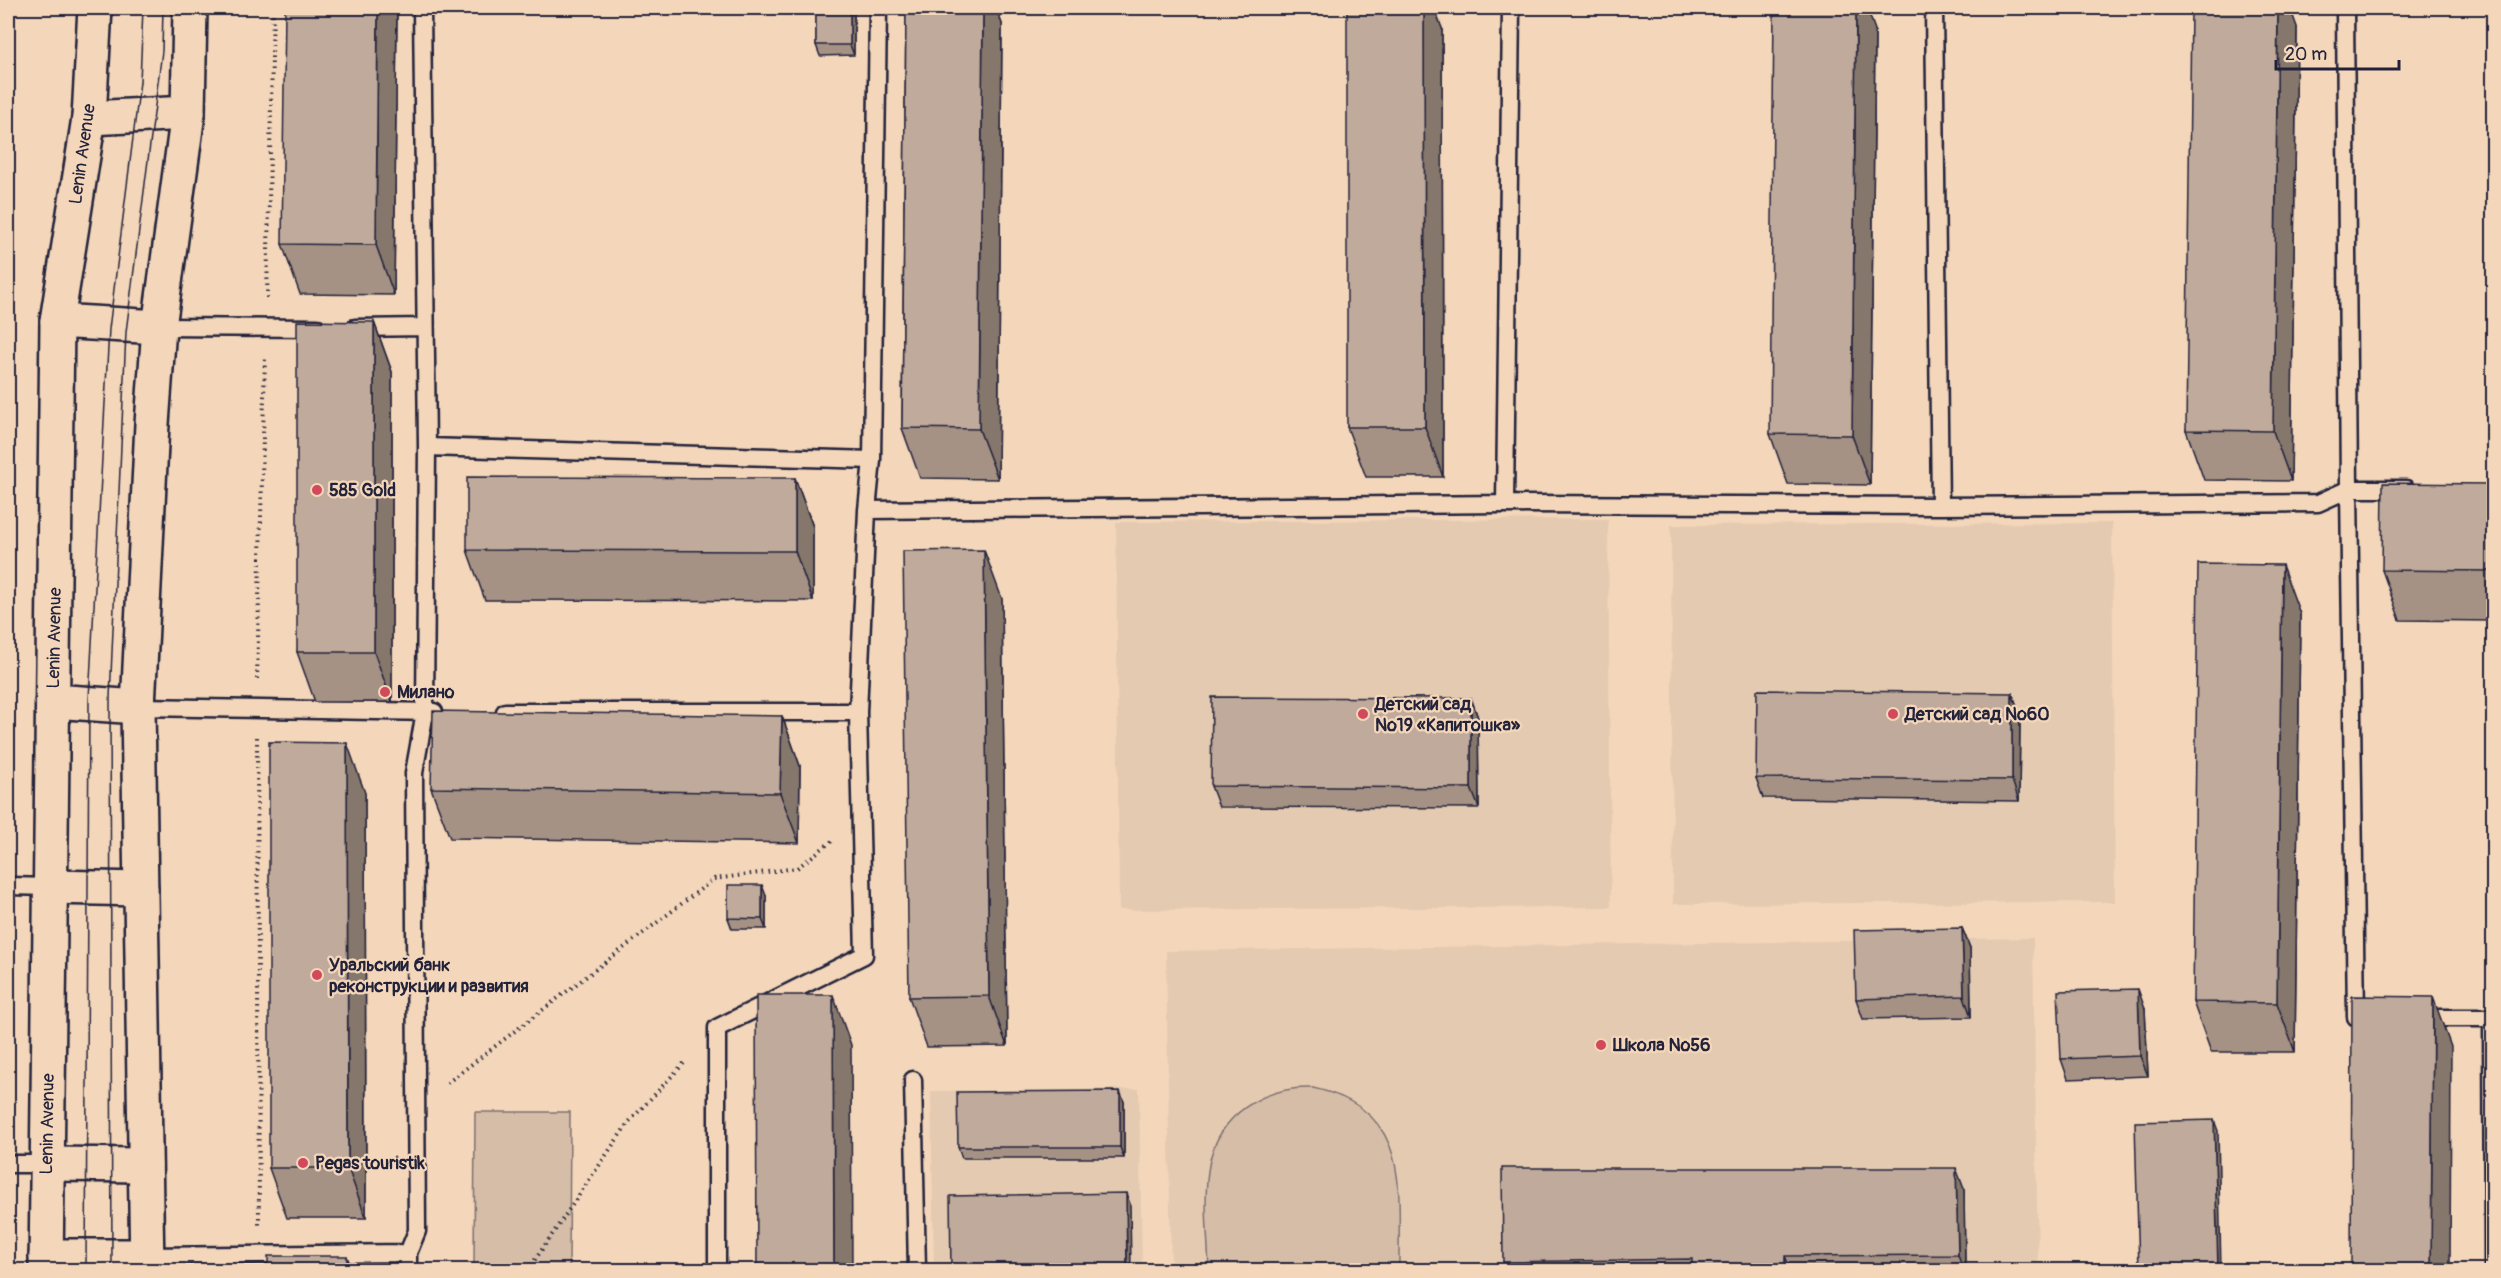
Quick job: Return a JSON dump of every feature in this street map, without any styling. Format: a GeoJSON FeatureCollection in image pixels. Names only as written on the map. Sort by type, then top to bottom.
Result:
{"type":"FeatureCollection","features":[{"type":"Feature","properties":{"kind":"main road","name":"Lenin Avenue"},"geometry":{"type":"LineString","coordinates":[[46,1263],[57,321],[89,118],[95,8]]}},
{"type":"Feature","properties":{"kind":"main road"},"geometry":{"type":"LineString","coordinates":[[46,1263],[147,1263],[138,707],[159,327],[188,113],[190,8]]}},
{"type":"Feature","properties":{"kind":"main road"},"geometry":{"type":"LineString","coordinates":[[89,118],[188,113]]}},
{"type":"Feature","properties":{"kind":"main road"},"geometry":{"type":"LineString","coordinates":[[57,321],[159,327]]}},
{"type":"Feature","properties":{"kind":"main road"},"geometry":{"type":"LineString","coordinates":[[53,701],[138,707]]}},
{"type":"Feature","properties":{"kind":"main road"},"geometry":{"type":"LineString","coordinates":[[51,887],[141,889]]}},
{"type":"Feature","properties":{"kind":"main road"},"geometry":{"type":"LineString","coordinates":[[46,1164],[145,1165]]}},
{"type":"Feature","properties":{"kind":"lane"},"geometry":{"type":"LineString","coordinates":[[408,1270],[408,1252],[417,1231],[414,773],[425,712],[427,447],[422,8]]}},
{"type":"Feature","properties":{"kind":"lane"},"geometry":{"type":"LineString","coordinates":[[717,1270],[717,1028],[864,955],[858,712],[867,510],[872,460],[878,8]]}},
{"type":"Feature","properties":{"kind":"lane"},"geometry":{"type":"LineString","coordinates":[[1505,504],[1511,8]]}},
{"type":"Feature","properties":{"kind":"lane"},"geometry":{"type":"LineString","coordinates":[[1934,8],[1940,506]]}},
{"type":"Feature","properties":{"kind":"lane"},"geometry":{"type":"LineString","coordinates":[[2344,8],[2355,1017],[2378,1017]]}},
{"type":"Feature","properties":{"kind":"lane"},"geometry":{"type":"LineString","coordinates":[[159,327],[266,329],[425,327]]}},
{"type":"Feature","properties":{"kind":"lane"},"geometry":{"type":"LineString","coordinates":[[427,447],[872,460]]}},
{"type":"Feature","properties":{"kind":"lane"},"geometry":{"type":"LineString","coordinates":[[867,510],[1505,504],[1940,506],[2318,503],[2349,489],[2427,489]]}},
{"type":"Feature","properties":{"kind":"lane"},"geometry":{"type":"LineString","coordinates":[[138,707],[448,712]]}},
{"type":"Feature","properties":{"kind":"lane"},"geometry":{"type":"LineString","coordinates":[[484,712],[858,712]]}},
{"type":"Feature","properties":{"kind":"lane"},"geometry":{"type":"LineString","coordinates":[[8,886],[51,887]]}},
{"type":"Feature","properties":{"kind":"lane"},"geometry":{"type":"LineString","coordinates":[[2401,1017],[2492,1018],[2493,1270]]}},
{"type":"Feature","properties":{"kind":"lane"},"geometry":{"type":"LineString","coordinates":[[913,1080],[917,1270]]}},
{"type":"Feature","properties":{"kind":"lane"},"geometry":{"type":"LineString","coordinates":[[8,1164],[46,1164]]}},
{"type":"Feature","properties":{"kind":"lane"},"geometry":{"type":"LineString","coordinates":[[147,1263],[259,1255],[408,1252]]}},
{"type":"Feature","properties":{"kind":"path"},"geometry":{"type":"LineString","coordinates":[[257,686],[273,8]]}},
{"type":"Feature","properties":{"kind":"path"},"geometry":{"type":"LineString","coordinates":[[258,734],[259,1255]]}},
{"type":"Feature","properties":{"kind":"path"},"geometry":{"type":"LineString","coordinates":[[416,1106],[714,879],[797,868],[861,819]]}},
{"type":"Feature","properties":{"kind":"path"},"geometry":{"type":"LineString","coordinates":[[528,1270],[628,1123],[717,1028]]}},
{"type":"Feature","properties":{"kind":"shaded area","name":"Детский сад №19 «Капитошка»"},"geometry":{"type":"Polygon","coordinates":[[[1608,519],[1611,907],[1119,910],[1116,522],[1608,519]]]}},
{"type":"Feature","properties":{"kind":"shaded area","name":"Детский сад №60"},"geometry":{"type":"Polygon","coordinates":[[[2112,523],[2115,902],[1673,904],[1671,525],[2112,523]]]}},
{"type":"Feature","properties":{"kind":"shaded area","name":"Школа №56"},"geometry":{"type":"Polygon","coordinates":[[[2033,938],[2038,1270],[1171,1270],[1166,951],[2033,938]]]}},
{"type":"Feature","properties":{"kind":"shaded area"},"geometry":{"type":"Polygon","coordinates":[[[1313,1088],[1346,1099],[1369,1114],[1384,1134],[1394,1157],[1398,1183],[1399,1270],[1209,1270],[1207,1178],[1214,1147],[1222,1131],[1246,1107],[1261,1098],[1278,1092],[1313,1088]]]}},
{"type":"Feature","properties":{"kind":"shaded area"},"geometry":{"type":"Polygon","coordinates":[[[1139,1089],[1142,1270],[934,1270],[931,1091],[1139,1089]]]}},
{"type":"Feature","properties":{"kind":"shaded area"},"geometry":{"type":"Polygon","coordinates":[[[475,1112],[570,1112],[569,1270],[474,1270],[475,1112]]]}},
{"type":"Feature","properties":{"kind":"building"},"geometry":{"type":"Polygon","coordinates":[[[285,8],[378,8],[376,245],[282,244],[285,8]]]}},
{"type":"Feature","properties":{"kind":"building"},"geometry":{"type":"Polygon","coordinates":[[[816,8],[850,8],[850,45],[816,45],[816,8]]]}},
{"type":"Feature","properties":{"kind":"building"},"geometry":{"type":"Polygon","coordinates":[[[906,8],[983,8],[979,429],[902,428],[906,8]]]}},
{"type":"Feature","properties":{"kind":"building"},"geometry":{"type":"Polygon","coordinates":[[[1347,8],[1424,8],[1425,427],[1347,427],[1347,8]]]}},
{"type":"Feature","properties":{"kind":"building"},"geometry":{"type":"Polygon","coordinates":[[[1774,8],[1856,8],[1852,435],[1770,434],[1774,8]]]}},
{"type":"Feature","properties":{"kind":"building"},"geometry":{"type":"Polygon","coordinates":[[[2191,8],[2278,8],[2273,431],[2186,430],[2191,8]]]}},
{"type":"Feature","properties":{"kind":"building"},"geometry":{"type":"Polygon","coordinates":[[[297,321],[374,322],[374,652],[297,652],[297,321]]]}},
{"type":"Feature","properties":{"kind":"building"},"geometry":{"type":"Polygon","coordinates":[[[467,477],[795,478],[795,551],[467,550],[467,477]]]}},
{"type":"Feature","properties":{"kind":"building"},"geometry":{"type":"Polygon","coordinates":[[[2383,483],[2493,484],[2493,571],[2382,570],[2383,483]]]}},
{"type":"Feature","properties":{"kind":"building"},"geometry":{"type":"Polygon","coordinates":[[[984,550],[989,996],[909,997],[903,551],[984,550]]]}},
{"type":"Feature","properties":{"kind":"building"},"geometry":{"type":"Polygon","coordinates":[[[2198,564],[2282,565],[2277,1003],[2193,1002],[2198,564]]]}},
{"type":"Feature","properties":{"kind":"building"},"geometry":{"type":"Polygon","coordinates":[[[1757,690],[2012,693],[2012,780],[1756,778],[1757,690]]]}},
{"type":"Feature","properties":{"kind":"building"},"geometry":{"type":"Polygon","coordinates":[[[1212,697],[1471,698],[1471,788],[1211,786],[1212,697]]]}},
{"type":"Feature","properties":{"kind":"building"},"geometry":{"type":"Polygon","coordinates":[[[433,711],[782,716],[780,793],[431,788],[433,711]]]}},
{"type":"Feature","properties":{"kind":"building"},"geometry":{"type":"Polygon","coordinates":[[[269,742],[347,743],[348,1168],[269,1168],[269,742]]]}},
{"type":"Feature","properties":{"kind":"building"},"geometry":{"type":"Polygon","coordinates":[[[728,885],[762,885],[762,919],[728,918],[728,885]]]}},
{"type":"Feature","properties":{"kind":"building"},"geometry":{"type":"Polygon","coordinates":[[[1962,928],[1964,996],[1856,999],[1854,930],[1962,928]]]}},
{"type":"Feature","properties":{"kind":"building"},"geometry":{"type":"Polygon","coordinates":[[[2138,989],[2140,1056],[2061,1059],[2058,991],[2138,989]]]}},
{"type":"Feature","properties":{"kind":"building"},"geometry":{"type":"Polygon","coordinates":[[[756,995],[833,995],[834,1270],[757,1270],[756,995]]]}},
{"type":"Feature","properties":{"kind":"building"},"geometry":{"type":"Polygon","coordinates":[[[2352,996],[2433,997],[2431,1270],[2351,1270],[2352,996]]]}},
{"type":"Feature","properties":{"kind":"building"},"geometry":{"type":"Polygon","coordinates":[[[1120,1091],[1120,1147],[958,1147],[957,1092],[1120,1091]]]}},
{"type":"Feature","properties":{"kind":"building"},"geometry":{"type":"Polygon","coordinates":[[[2214,1120],[2218,1270],[2139,1270],[2135,1122],[2214,1120]]]}},
{"type":"Feature","properties":{"kind":"building"},"geometry":{"type":"Polygon","coordinates":[[[1502,1168],[1956,1168],[1958,1255],[1785,1256],[1785,1270],[1692,1270],[1692,1259],[1503,1262],[1502,1168]]]}},
{"type":"Feature","properties":{"kind":"building"},"geometry":{"type":"Polygon","coordinates":[[[1126,1193],[1127,1270],[951,1270],[950,1196],[1126,1193]]]}},
{"type":"Feature","properties":{"kind":"building"},"geometry":{"type":"Polygon","coordinates":[[[268,1256],[347,1256],[347,1270],[268,1270],[268,1256]]]}},
{"type":"Feature","properties":{"kind":"tram line"},"geometry":{"type":"LineString","coordinates":[[86,1270],[89,699],[109,329],[140,82],[143,8]]}},
{"type":"Feature","properties":{"kind":"tram line"},"geometry":{"type":"LineString","coordinates":[[112,1270],[110,698],[126,332],[162,51],[163,8]]}},
{"type":"Feature","properties":{"kind":"place","name":"585 Gold"},"geometry":{"type":"Point","coordinates":[317,490]}},
{"type":"Feature","properties":{"kind":"place","name":"Милано"},"geometry":{"type":"Point","coordinates":[385,692]}},
{"type":"Feature","properties":{"kind":"place","name":"Детский сад №19 «Капитошка»"},"geometry":{"type":"Point","coordinates":[1363,714]}},
{"type":"Feature","properties":{"kind":"place","name":"Детский сад №60"},"geometry":{"type":"Point","coordinates":[1893,714]}},
{"type":"Feature","properties":{"kind":"place","name":"Уральский банк реконструкции и развития"},"geometry":{"type":"Point","coordinates":[317,975]}},
{"type":"Feature","properties":{"kind":"place","name":"Школа №56"},"geometry":{"type":"Point","coordinates":[1601,1045]}},
{"type":"Feature","properties":{"kind":"place","name":"Pegas touristik"},"geometry":{"type":"Point","coordinates":[303,1163]}}]}
